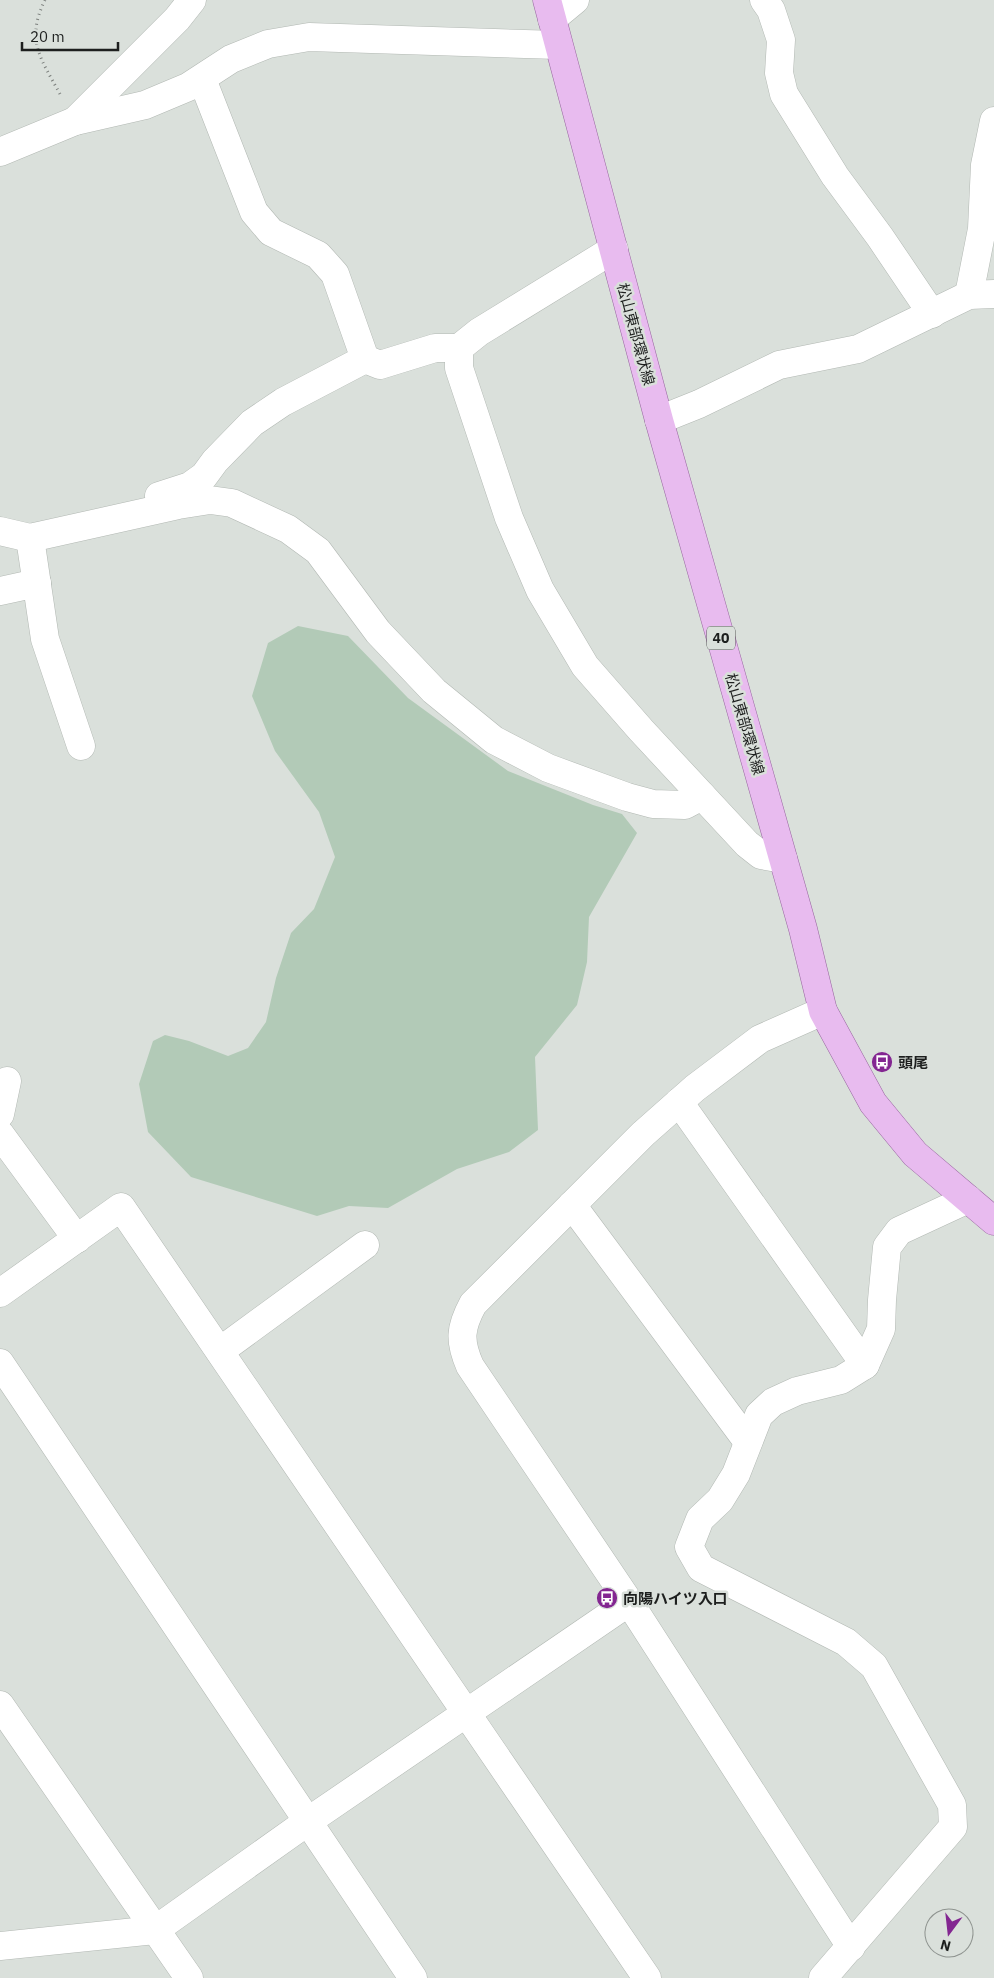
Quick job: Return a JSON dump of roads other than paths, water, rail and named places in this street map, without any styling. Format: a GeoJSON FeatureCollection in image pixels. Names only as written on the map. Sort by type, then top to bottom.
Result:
{"type":"FeatureCollection","features":[{"type":"Feature","properties":{"kind":"main road","name":"松山東部環状線"},"geometry":{"type":"LineString","coordinates":[[550,9],[558,45],[660,420],[783,859],[823,1011],[873,1103],[915,1154],[968,1199],[993,1216]]}},
{"type":"Feature","properties":{"kind":"street"},"geometry":{"type":"LineString","coordinates":[[75,121],[177,19],[192,0]]}},
{"type":"Feature","properties":{"kind":"street"},"geometry":{"type":"LineString","coordinates":[[550,9],[574,0]]}},
{"type":"Feature","properties":{"kind":"street"},"geometry":{"type":"LineString","coordinates":[[764,0],[771,10],[781,40],[779,73],[784,94],[836,176],[932,314]]}},
{"type":"Feature","properties":{"kind":"street"},"geometry":{"type":"LineString","coordinates":[[0,152],[75,121],[144,105],[188,88],[231,59],[268,44],[309,37],[558,45]]}},
{"type":"Feature","properties":{"kind":"street"},"geometry":{"type":"LineString","coordinates":[[202,79],[254,212],[271,232],[318,255],[335,274],[366,359],[380,365],[435,348],[459,348],[479,332],[614,250]]}},
{"type":"Feature","properties":{"kind":"street"},"geometry":{"type":"LineString","coordinates":[[660,420],[699,404],[780,365],[858,349],[932,314],[982,294],[982,229],[986,165],[994,121]]}},
{"type":"Feature","properties":{"kind":"street"},"geometry":{"type":"LineString","coordinates":[[459,348],[459,368],[509,518],[540,590],[585,666],[747,844],[761,854],[783,859]]}},
{"type":"Feature","properties":{"kind":"street"},"geometry":{"type":"LineString","coordinates":[[133,514],[142,502],[190,486],[204,476],[252,423],[283,402],[366,359]]}},
{"type":"Feature","properties":{"kind":"street"},"geometry":{"type":"LineString","coordinates":[[0,531],[30,538],[133,514],[210,500],[232,503],[288,529],[318,551],[378,632],[434,691],[494,740],[548,768],[627,797],[653,804],[684,805],[702,796]]}},
{"type":"Feature","properties":{"kind":"street"},"geometry":{"type":"LineString","coordinates":[[30,538],[45,640],[81,746]]}},
{"type":"Feature","properties":{"kind":"street"},"geometry":{"type":"LineString","coordinates":[[0,591],[37,583]]}},
{"type":"Feature","properties":{"kind":"street"},"geometry":{"type":"LineString","coordinates":[[823,1011],[760,1039],[679,1102],[643,1134],[473,1304],[464,1325],[463,1349],[470,1366],[629,1602],[851,1946]]}},
{"type":"Feature","properties":{"kind":"street"},"geometry":{"type":"LineString","coordinates":[[0,1114],[7,1081]]}},
{"type":"Feature","properties":{"kind":"street"},"geometry":{"type":"LineString","coordinates":[[679,1102],[865,1365]]}},
{"type":"Feature","properties":{"kind":"street"},"geometry":{"type":"LineString","coordinates":[[0,1134],[77,1239]]}},
{"type":"Feature","properties":{"kind":"street"},"geometry":{"type":"LineString","coordinates":[[823,1978],[953,1827],[952,1805],[874,1666],[846,1642],[701,1568],[689,1547],[700,1519],[720,1500],[736,1474],[759,1415],[773,1402],[797,1391],[841,1380],[865,1365],[881,1329],[887,1247],[898,1231],[968,1199]]}},
{"type":"Feature","properties":{"kind":"street"},"geometry":{"type":"LineString","coordinates":[[572,1206],[748,1442]]}},
{"type":"Feature","properties":{"kind":"street"},"geometry":{"type":"LineString","coordinates":[[0,1293],[121,1207],[647,1978]]}},
{"type":"Feature","properties":{"kind":"street"},"geometry":{"type":"LineString","coordinates":[[220,1352],[365,1245]]}},
{"type":"Feature","properties":{"kind":"street"},"geometry":{"type":"LineString","coordinates":[[0,1363],[413,1978]]}},
{"type":"Feature","properties":{"kind":"street"},"geometry":{"type":"LineString","coordinates":[[0,1946],[155,1930],[466,1712],[629,1602]]}},
{"type":"Feature","properties":{"kind":"street"},"geometry":{"type":"LineString","coordinates":[[0,1705],[189,1978]]}},
{"type":"Feature","properties":{"kind":"place","name":"頭尾"},"geometry":{"type":"Point","coordinates":[882,1062]}},
{"type":"Feature","properties":{"kind":"place","name":"向陽ハイツ入口"},"geometry":{"type":"Point","coordinates":[607,1598]}}]}
